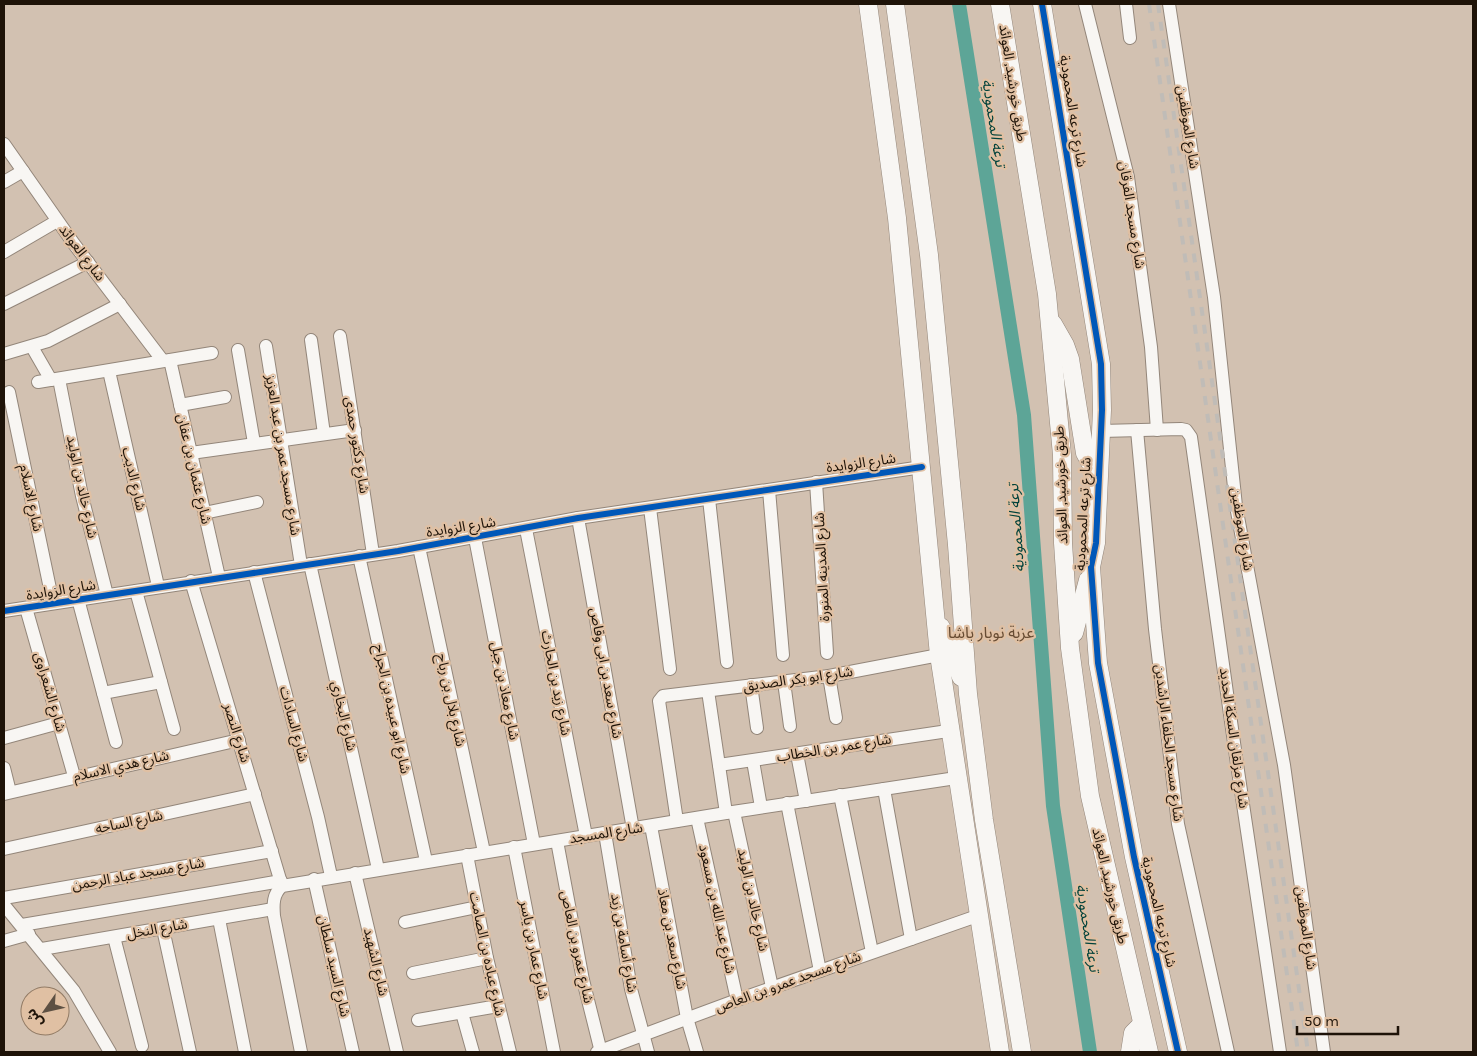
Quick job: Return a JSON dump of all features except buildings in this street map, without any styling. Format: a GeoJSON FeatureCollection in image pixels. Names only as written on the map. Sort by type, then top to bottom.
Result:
{"type":"FeatureCollection","features":[{"type":"Feature","properties":{"kind":"main road"},"geometry":{"type":"LineString","coordinates":[[868,4],[897,218],[922,467],[938,655],[948,731],[980,915],[1000,1052]]}},
{"type":"Feature","properties":{"kind":"main road"},"geometry":{"type":"LineString","coordinates":[[895,4],[929,255],[957,545],[968,694],[984,820],[1023,1051]]}},
{"type":"Feature","properties":{"kind":"main road","name":"طريق خورشيد, العوائد"},"geometry":{"type":"LineString","coordinates":[[1000,4],[1050,320],[1062,455],[1063,543],[1070,648],[1090,796],[1149,1052]]}},
{"type":"Feature","properties":{"kind":"main road","name":"شارع ترعه المحمودية"},"geometry":{"type":"LineString","coordinates":[[1042,4],[1101,364],[1101,431],[1096,542],[1092,567],[1098,664],[1134,857],[1178,1052]]}},
{"type":"Feature","properties":{"kind":"main road"},"geometry":{"type":"LineString","coordinates":[[1050,320],[1065,345],[1070,359],[1083,445],[1087,460],[1098,478]]}},
{"type":"Feature","properties":{"kind":"main road"},"geometry":{"type":"LineString","coordinates":[[1070,648],[1092,567]]}},
{"type":"Feature","properties":{"kind":"main road"},"geometry":{"type":"LineString","coordinates":[[934,608],[968,694]]}},
{"type":"Feature","properties":{"kind":"main road"},"geometry":{"type":"LineString","coordinates":[[1130,1052],[1133,1033],[1142,1024]]}},
{"type":"Feature","properties":{"kind":"street","name":"شارع مسجد الفرقان"},"geometry":{"type":"LineString","coordinates":[[1086,4],[1128,177],[1151,347],[1157,430]]}},
{"type":"Feature","properties":{"kind":"street"},"geometry":{"type":"LineString","coordinates":[[1126,4],[1130,38]]}},
{"type":"Feature","properties":{"kind":"street","name":"شارع الموظفين"},"geometry":{"type":"LineString","coordinates":[[1169,4],[1214,297],[1236,506],[1284,765],[1324,1052]]}},
{"type":"Feature","properties":{"kind":"street","name":"شارع العوائد"},"geometry":{"type":"LineString","coordinates":[[4,144],[88,262],[166,361]]}},
{"type":"Feature","properties":{"kind":"street"},"geometry":{"type":"LineString","coordinates":[[4,182],[23,171]]}},
{"type":"Feature","properties":{"kind":"street"},"geometry":{"type":"LineString","coordinates":[[4,252],[58,221]]}},
{"type":"Feature","properties":{"kind":"street"},"geometry":{"type":"LineString","coordinates":[[4,304],[88,262]]}},
{"type":"Feature","properties":{"kind":"street"},"geometry":{"type":"LineString","coordinates":[[4,354],[32,347],[120,304]]}},
{"type":"Feature","properties":{"kind":"street","name":"شارع دكتور حمدى"},"geometry":{"type":"LineString","coordinates":[[340,336],[373,554]]}},
{"type":"Feature","properties":{"kind":"street"},"geometry":{"type":"LineString","coordinates":[[312,340],[324,434]]}},
{"type":"Feature","properties":{"kind":"street","name":"شارع مسجد عمر بن عبد العزيز"},"geometry":{"type":"LineString","coordinates":[[266,346],[281,440],[306,564]]}},
{"type":"Feature","properties":{"kind":"street"},"geometry":{"type":"LineString","coordinates":[[32,347],[55,380]]}},
{"type":"Feature","properties":{"kind":"street"},"geometry":{"type":"LineString","coordinates":[[238,350],[254,444]]}},
{"type":"Feature","properties":{"kind":"street"},"geometry":{"type":"LineString","coordinates":[[38,382],[212,353]]}},
{"type":"Feature","properties":{"kind":"street","name":"شارع عثمان بن عفان"},"geometry":{"type":"LineString","coordinates":[[166,361],[180,404],[219,577]]}},
{"type":"Feature","properties":{"kind":"street","name":"شارع الديب"},"geometry":{"type":"LineString","coordinates":[[109,371],[158,586]]}},
{"type":"Feature","properties":{"kind":"street","name":"شارع خالد بن الوليد"},"geometry":{"type":"LineString","coordinates":[[55,380],[107,595]]}},
{"type":"Feature","properties":{"kind":"street","name":"شارع الاسلام"},"geometry":{"type":"LineString","coordinates":[[8,392],[53,603]]}},
{"type":"Feature","properties":{"kind":"street"},"geometry":{"type":"LineString","coordinates":[[180,404],[225,398]]}},
{"type":"Feature","properties":{"kind":"street"},"geometry":{"type":"LineString","coordinates":[[191,454],[354,430]]}},
{"type":"Feature","properties":{"kind":"street","name":"شارع مسجد الخلفاء الراشدين"},"geometry":{"type":"LineString","coordinates":[[1137,430],[1154,629],[1178,824],[1228,1052]]}},
{"type":"Feature","properties":{"kind":"street"},"geometry":{"type":"LineString","coordinates":[[1101,431],[1157,430]]}},
{"type":"Feature","properties":{"kind":"street","name":"شارع مزلقان السكة الحديد"},"geometry":{"type":"LineString","coordinates":[[1157,430],[1186,430],[1191,437],[1280,1052]]}},
{"type":"Feature","properties":{"kind":"street","name":"شارع الزوايدة"},"geometry":{"type":"LineString","coordinates":[[4,611],[475,538],[578,518],[922,467]]}},
{"type":"Feature","properties":{"kind":"street","name":"شارع المدينه المنورة"},"geometry":{"type":"LineString","coordinates":[[816,482],[827,653]]}},
{"type":"Feature","properties":{"kind":"street"},"geometry":{"type":"LineString","coordinates":[[770,490],[783,655]]}},
{"type":"Feature","properties":{"kind":"street"},"geometry":{"type":"LineString","coordinates":[[709,499],[727,662]]}},
{"type":"Feature","properties":{"kind":"street"},"geometry":{"type":"LineString","coordinates":[[204,513],[257,502]]}},
{"type":"Feature","properties":{"kind":"street"},"geometry":{"type":"LineString","coordinates":[[650,508],[670,669]]}},
{"type":"Feature","properties":{"kind":"street","name":"شارع سعد بن ابى وقاص"},"geometry":{"type":"LineString","coordinates":[[578,518],[633,829]]}},
{"type":"Feature","properties":{"kind":"street","name":"شارع زيد بن الحارث"},"geometry":{"type":"LineString","coordinates":[[526,529],[586,836]]}},
{"type":"Feature","properties":{"kind":"street","name":"شارع معاذ بن جبل"},"geometry":{"type":"LineString","coordinates":[[475,538],[534,844]]}},
{"type":"Feature","properties":{"kind":"street","name":"شارع بلال بن رباح"},"geometry":{"type":"LineString","coordinates":[[419,547],[484,852]]}},
{"type":"Feature","properties":{"kind":"street","name":"شارع ابو عبيده بن الجراح"},"geometry":{"type":"LineString","coordinates":[[359,556],[426,861]]}},
{"type":"Feature","properties":{"kind":"street","name":"شارع البخاري"},"geometry":{"type":"LineString","coordinates":[[306,564],[378,869]]}},
{"type":"Feature","properties":{"kind":"street","name":"شارع السادات"},"geometry":{"type":"LineString","coordinates":[[254,572],[318,816],[331,876]]}},
{"type":"Feature","properties":{"kind":"street","name":"شارع النصر"},"geometry":{"type":"LineString","coordinates":[[192,581],[282,883]]}},
{"type":"Feature","properties":{"kind":"street"},"geometry":{"type":"LineString","coordinates":[[136,591],[174,729]]}},
{"type":"Feature","properties":{"kind":"street"},"geometry":{"type":"LineString","coordinates":[[78,599],[116,742]]}},
{"type":"Feature","properties":{"kind":"street","name":"شارع الشعراوى"},"geometry":{"type":"LineString","coordinates":[[26,608],[74,776]]}},
{"type":"Feature","properties":{"kind":"street","name":"شارع ابو بكر الصديق"},"geometry":{"type":"LineString","coordinates":[[677,821],[659,701],[663,696],[829,676],[938,655]]}},
{"type":"Feature","properties":{"kind":"street"},"geometry":{"type":"LineString","coordinates":[[829,676],[836,718]]}},
{"type":"Feature","properties":{"kind":"street"},"geometry":{"type":"LineString","coordinates":[[103,693],[161,682]]}},
{"type":"Feature","properties":{"kind":"street"},"geometry":{"type":"LineString","coordinates":[[784,682],[790,726]]}},
{"type":"Feature","properties":{"kind":"street"},"geometry":{"type":"LineString","coordinates":[[751,685],[757,728]]}},
{"type":"Feature","properties":{"kind":"street","name":"شارع خالد بن الوليد"},"geometry":{"type":"LineString","coordinates":[[708,691],[719,765],[772,988]]}},
{"type":"Feature","properties":{"kind":"street"},"geometry":{"type":"LineString","coordinates":[[4,738],[59,724]]}},
{"type":"Feature","properties":{"kind":"street","name":"شارع عمر بن الخطاب"},"geometry":{"type":"LineString","coordinates":[[719,765],[948,731]]}},
{"type":"Feature","properties":{"kind":"street","name":"شارع هدي الاسلام"},"geometry":{"type":"LineString","coordinates":[[7,793],[74,776],[239,740]]}},
{"type":"Feature","properties":{"kind":"street"},"geometry":{"type":"LineString","coordinates":[[797,754],[806,801]]}},
{"type":"Feature","properties":{"kind":"street"},"geometry":{"type":"LineString","coordinates":[[753,761],[760,807]]}},
{"type":"Feature","properties":{"kind":"street"},"geometry":{"type":"LineString","coordinates":[[4,768],[7,793]]}},
{"type":"Feature","properties":{"kind":"street","name":"شارع المسجد"},"geometry":{"type":"LineString","coordinates":[[4,940],[25,929],[282,883],[633,829],[760,807],[956,778]]}},
{"type":"Feature","properties":{"kind":"street"},"geometry":{"type":"LineString","coordinates":[[884,789],[911,939]]}},
{"type":"Feature","properties":{"kind":"street","name":"شارع الساحه"},"geometry":{"type":"LineString","coordinates":[[4,850],[255,794]]}},
{"type":"Feature","properties":{"kind":"street"},"geometry":{"type":"LineString","coordinates":[[840,795],[872,952]]}},
{"type":"Feature","properties":{"kind":"street"},"geometry":{"type":"LineString","coordinates":[[787,803],[820,970]]}},
{"type":"Feature","properties":{"kind":"street","name":"شارع عبد الله بن مسعود"},"geometry":{"type":"LineString","coordinates":[[697,818],[737,1000]]}},
{"type":"Feature","properties":{"kind":"street","name":"شارع سعد بن معاذ"},"geometry":{"type":"LineString","coordinates":[[651,826],[687,1018],[697,1052]]}},
{"type":"Feature","properties":{"kind":"street","name":"شارع أسامة بن زيد"},"geometry":{"type":"LineString","coordinates":[[605,833],[620,927],[642,1036],[648,1052]]}},
{"type":"Feature","properties":{"kind":"street","name":"شارع عمرو بن العاص"},"geometry":{"type":"LineString","coordinates":[[557,840],[583,980],[599,1052]]}},
{"type":"Feature","properties":{"kind":"street","name":"شارع عمار بن ياسر"},"geometry":{"type":"LineString","coordinates":[[514,847],[554,1052]]}},
{"type":"Feature","properties":{"kind":"street","name":"شارع مسجد عباد الرحمن"},"geometry":{"type":"LineString","coordinates":[[4,898],[272,850]]}},
{"type":"Feature","properties":{"kind":"street","name":"شارع عباده بن الصامت"},"geometry":{"type":"LineString","coordinates":[[467,855],[487,958],[510,1052]]}},
{"type":"Feature","properties":{"kind":"street","name":"شارع الشهيد"},"geometry":{"type":"LineString","coordinates":[[355,872],[397,1052]]}},
{"type":"Feature","properties":{"kind":"street","name":"شارع السيد سلطان"},"geometry":{"type":"LineString","coordinates":[[314,879],[353,1052]]}},
{"type":"Feature","properties":{"kind":"street"},"geometry":{"type":"LineString","coordinates":[[282,883],[277,891],[273,909],[301,1052]]}},
{"type":"Feature","properties":{"kind":"street"},"geometry":{"type":"LineString","coordinates":[[4,905],[74,991],[110,1052]]}},
{"type":"Feature","properties":{"kind":"street"},"geometry":{"type":"LineString","coordinates":[[405,922],[477,907]]}},
{"type":"Feature","properties":{"kind":"street","name":"شارع النخل"},"geometry":{"type":"LineString","coordinates":[[42,950],[273,909]]}},
{"type":"Feature","properties":{"kind":"street","name":"شارع مسجد عمرو بن العاص"},"geometry":{"type":"LineString","coordinates":[[599,1052],[820,970],[980,915]]}},
{"type":"Feature","properties":{"kind":"street"},"geometry":{"type":"LineString","coordinates":[[219,919],[245,1052]]}},
{"type":"Feature","properties":{"kind":"street"},"geometry":{"type":"LineString","coordinates":[[163,928],[190,1052]]}},
{"type":"Feature","properties":{"kind":"street"},"geometry":{"type":"LineString","coordinates":[[114,937],[142,1046]]}},
{"type":"Feature","properties":{"kind":"street"},"geometry":{"type":"LineString","coordinates":[[413,973],[487,958]]}},
{"type":"Feature","properties":{"kind":"street"},"geometry":{"type":"LineString","coordinates":[[418,1020],[498,1006]]}},
{"type":"Feature","properties":{"kind":"street"},"geometry":{"type":"LineString","coordinates":[[462,1013],[473,1052]]}},
{"type":"Feature","properties":{"kind":"waterway","name":"ترعة المحمودية"},"geometry":{"type":"LineString","coordinates":[[959,4],[1024,415],[1053,806],[1090,1052]]}},
{"type":"Feature","properties":{"kind":"railway"},"geometry":{"type":"LineString","coordinates":[[1149,4],[1298,1052]]}},
{"type":"Feature","properties":{"kind":"railway"},"geometry":{"type":"LineString","coordinates":[[1158,4],[1308,1052]]}},
{"type":"Feature","properties":{"kind":"cycle path"},"geometry":{"type":"LineString","coordinates":[[1042,4],[1101,364],[1102,410],[1096,543],[1091,567],[1098,663],[1134,857],[1178,1052]]}},
{"type":"Feature","properties":{"kind":"cycle path"},"geometry":{"type":"LineString","coordinates":[[4,611],[398,551],[578,518],[922,467]]}},
{"type":"Feature","properties":{"kind":"district","name":"عزبة نوبار باشا"},"geometry":{"type":"Point","coordinates":[991,632]}}]}
